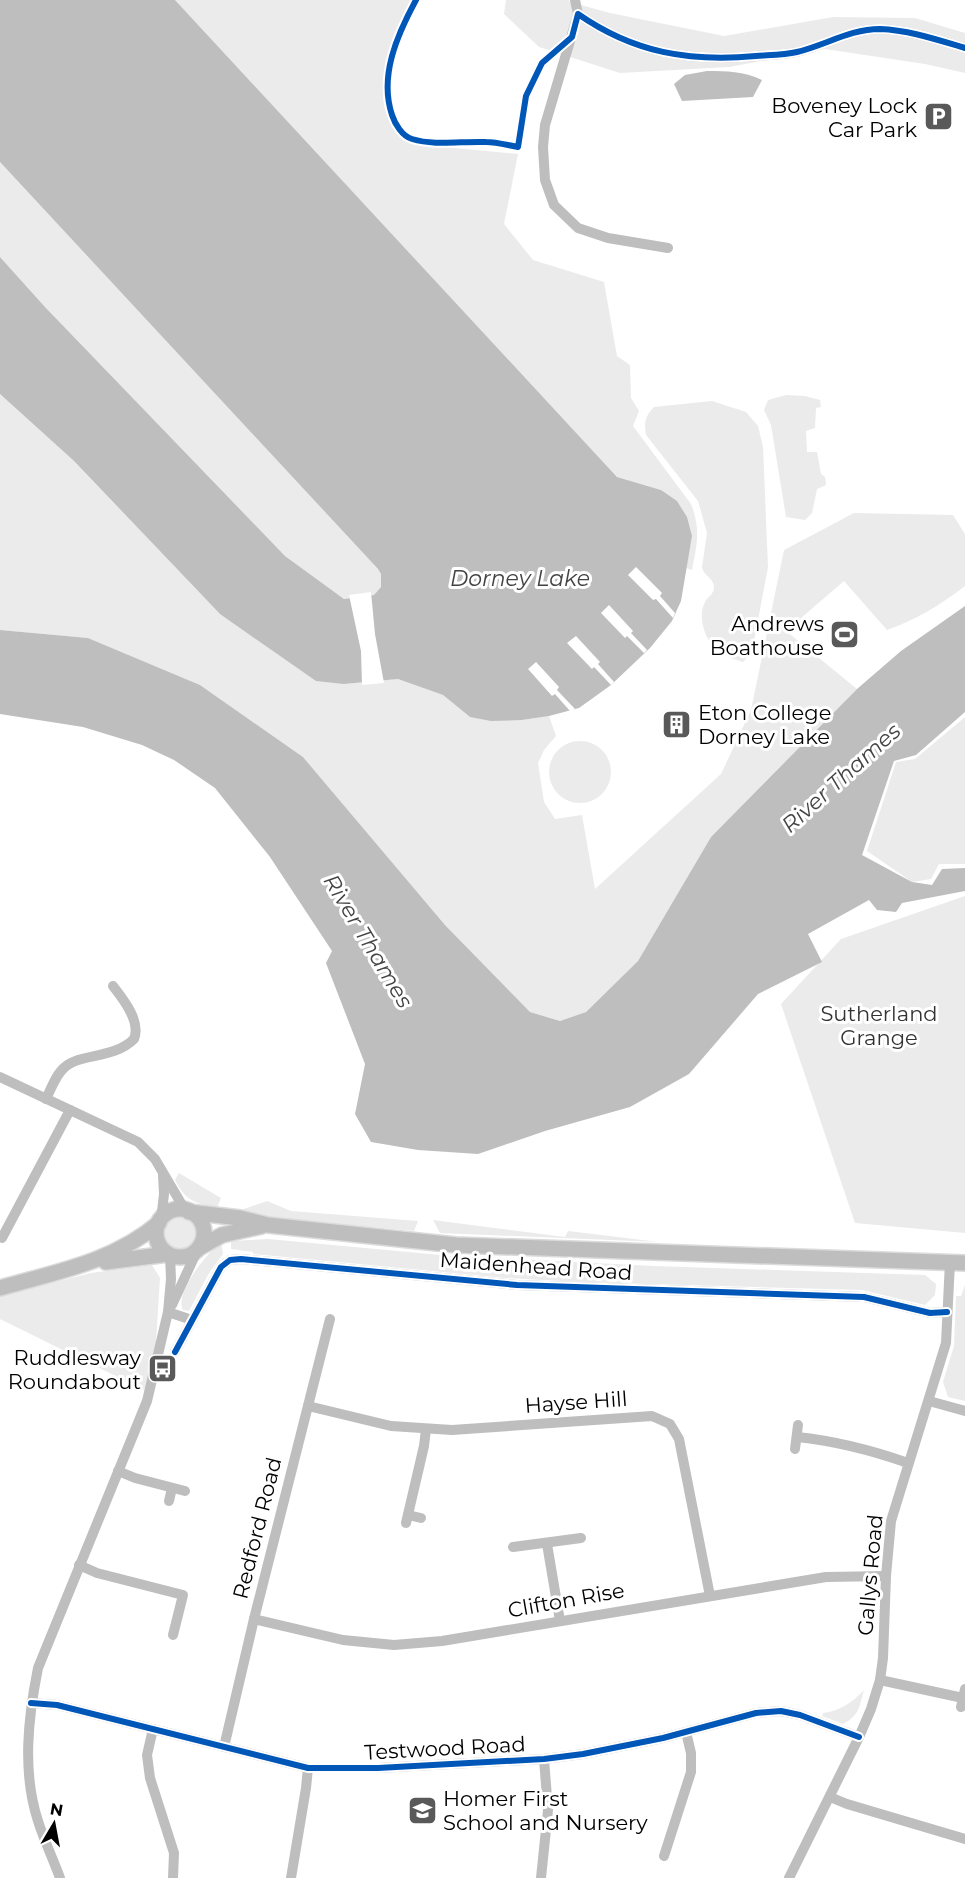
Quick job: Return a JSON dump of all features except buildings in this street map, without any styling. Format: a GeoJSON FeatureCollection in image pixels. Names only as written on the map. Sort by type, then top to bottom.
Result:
{"type":"FeatureCollection","features":[{"type":"Feature","properties":{"kind":"main road"},"geometry":{"type":"LineString","coordinates":[[0,1287],[83,1265],[169,1254],[183,1257],[198,1249],[204,1236],[203,1228],[200,1220],[187,1211],[172,1211],[128,1246],[83,1265]]}},
{"type":"Feature","properties":{"kind":"main road","name":"Maidenhead Road"},"geometry":{"type":"LineString","coordinates":[[187,1211],[240,1218],[268,1225],[456,1245],[957,1262]]}},
{"type":"Feature","properties":{"kind":"main road"},"geometry":{"type":"LineString","coordinates":[[160,1222],[157,1239],[160,1246],[169,1254]]}},
{"type":"Feature","properties":{"kind":"main road","name":"Maidenhead Road"},"geometry":{"type":"LineString","coordinates":[[198,1249],[215,1238],[231,1232],[268,1225]]}},
{"type":"Feature","properties":{"kind":"street"},"geometry":{"type":"LineString","coordinates":[[575,0],[578,14],[545,125],[543,147],[545,180],[554,205],[578,228],[608,238],[668,248]]}},
{"type":"Feature","properties":{"kind":"street"},"geometry":{"type":"LineString","coordinates":[[578,14],[625,42],[657,52],[706,58],[796,52],[846,34],[880,29],[921,35],[965,48]]}},
{"type":"Feature","properties":{"kind":"street"},"geometry":{"type":"LineString","coordinates":[[46,1099],[59,1074],[66,1066],[114,1051],[134,1040],[137,1031],[133,1019],[113,986]]}},
{"type":"Feature","properties":{"kind":"street"},"geometry":{"type":"LineString","coordinates":[[0,1077],[138,1142],[155,1159],[187,1211]]}},
{"type":"Feature","properties":{"kind":"street"},"geometry":{"type":"LineString","coordinates":[[2,1238],[70,1110]]}},
{"type":"Feature","properties":{"kind":"street"},"geometry":{"type":"LineString","coordinates":[[160,1222],[164,1194],[162,1171]]}},
{"type":"Feature","properties":{"kind":"street"},"geometry":{"type":"LineString","coordinates":[[168,1312],[198,1249]]}},
{"type":"Feature","properties":{"kind":"street"},"geometry":{"type":"LineString","coordinates":[[60,1878],[37,1820],[30,1782],[28,1745],[31,1704],[38,1668],[147,1401],[168,1312],[171,1279],[169,1254]]}},
{"type":"Feature","properties":{"kind":"street","name":"Maidenhead Road"},"geometry":{"type":"LineString","coordinates":[[175,1352],[221,1267],[230,1260],[241,1259],[517,1284],[864,1297],[930,1312],[947,1312]]}},
{"type":"Feature","properties":{"kind":"street","name":"Gallys Road"},"geometry":{"type":"LineString","coordinates":[[789,1878],[859,1737],[880,1680],[891,1521],[946,1343],[947,1312],[957,1262]]}},
{"type":"Feature","properties":{"kind":"street"},"geometry":{"type":"LineString","coordinates":[[168,1312],[192,1320]]}},
{"type":"Feature","properties":{"kind":"street","name":"Redford Road"},"geometry":{"type":"LineString","coordinates":[[224,1747],[330,1320]]}},
{"type":"Feature","properties":{"kind":"street"},"geometry":{"type":"LineString","coordinates":[[929,1401],[965,1411]]}},
{"type":"Feature","properties":{"kind":"street","name":"Hayse Hill"},"geometry":{"type":"LineString","coordinates":[[308,1406],[391,1426],[426,1429],[452,1430],[652,1416],[670,1424],[679,1439],[710,1596]]}},
{"type":"Feature","properties":{"kind":"street"},"geometry":{"type":"LineString","coordinates":[[421,1518],[407,1519],[426,1429]]}},
{"type":"Feature","properties":{"kind":"street"},"geometry":{"type":"LineString","coordinates":[[795,1449],[797,1431],[823,1440],[868,1449],[908,1463]]}},
{"type":"Feature","properties":{"kind":"street"},"geometry":{"type":"LineString","coordinates":[[118,1471],[135,1478],[185,1491]]}},
{"type":"Feature","properties":{"kind":"street"},"geometry":{"type":"LineString","coordinates":[[169,1501],[172,1488]]}},
{"type":"Feature","properties":{"kind":"street"},"geometry":{"type":"LineString","coordinates":[[513,1547],[581,1538]]}},
{"type":"Feature","properties":{"kind":"street"},"geometry":{"type":"LineString","coordinates":[[547,1544],[560,1621]]}},
{"type":"Feature","properties":{"kind":"street"},"geometry":{"type":"LineString","coordinates":[[79,1565],[97,1573],[149,1580],[183,1595],[173,1635]]}},
{"type":"Feature","properties":{"kind":"street","name":"Clifton Rise"},"geometry":{"type":"LineString","coordinates":[[254,1619],[343,1640],[393,1645],[442,1641],[826,1576],[886,1576]]}},
{"type":"Feature","properties":{"kind":"street"},"geometry":{"type":"LineString","coordinates":[[880,1680],[963,1698]]}},
{"type":"Feature","properties":{"kind":"street","name":"Testwood Road"},"geometry":{"type":"LineString","coordinates":[[31,1704],[57,1705],[308,1768],[378,1768],[544,1759],[583,1754],[686,1732],[756,1713],[781,1711],[800,1715],[859,1737]]}},
{"type":"Feature","properties":{"kind":"street"},"geometry":{"type":"LineString","coordinates":[[153,1729],[147,1755],[150,1778],[174,1853],[171,1877]]}},
{"type":"Feature","properties":{"kind":"street"},"geometry":{"type":"LineString","coordinates":[[664,1856],[673,1843],[691,1772],[691,1753],[686,1732]]}},
{"type":"Feature","properties":{"kind":"street"},"geometry":{"type":"LineString","coordinates":[[541,1878],[548,1810],[544,1759]]}},
{"type":"Feature","properties":{"kind":"street"},"geometry":{"type":"LineString","coordinates":[[291,1878],[308,1768]]}},
{"type":"Feature","properties":{"kind":"street"},"geometry":{"type":"LineString","coordinates":[[830,1797],[965,1839]]}},
{"type":"Feature","properties":{"kind":"green space"},"geometry":{"type":"Polygon","coordinates":[[[175,0],[413,0],[393,45],[384,78],[383,95],[392,125],[413,144],[518,154],[504,224],[533,260],[604,282],[617,356],[630,365],[631,398],[639,411],[633,426],[691,504],[694,513],[697,537],[692,570],[686,568],[692,536],[661,490],[617,477],[175,0]]]}},
{"type":"Feature","properties":{"kind":"green space"},"geometry":{"type":"Polygon","coordinates":[[[506,0],[569,0],[610,13],[724,36],[833,17],[915,18],[965,33],[965,73],[925,64],[825,49],[729,67],[620,73],[539,47],[504,14],[506,0]]]}},
{"type":"Feature","properties":{"kind":"green space"},"geometry":{"type":"Polygon","coordinates":[[[0,162],[378,569],[381,574],[381,587],[374,595],[344,599],[285,556],[45,307],[0,257],[0,162]]]}},
{"type":"Feature","properties":{"kind":"green space"},"geometry":{"type":"Polygon","coordinates":[[[0,394],[74,461],[220,614],[344,684],[398,679],[443,695],[470,717],[522,720],[549,716],[556,736],[544,750],[538,763],[544,802],[555,819],[582,815],[595,889],[721,774],[751,710],[784,550],[854,513],[953,515],[965,534],[965,586],[928,611],[887,630],[844,581],[786,631],[857,689],[711,837],[638,961],[586,1012],[560,1021],[530,1012],[445,925],[303,757],[200,685],[88,638],[0,630],[0,394]]]}},
{"type":"Feature","properties":{"kind":"green space"},"geometry":{"type":"Polygon","coordinates":[[[786,395],[820,400],[821,407],[816,408],[815,428],[806,431],[807,452],[817,452],[821,474],[825,477],[826,485],[817,489],[812,513],[805,520],[786,517],[771,425],[764,410],[768,400],[786,395]]]}},
{"type":"Feature","properties":{"kind":"green space"},"geometry":{"type":"Polygon","coordinates":[[[712,401],[746,412],[758,426],[763,447],[768,567],[752,652],[743,662],[729,658],[720,652],[713,646],[706,634],[702,621],[703,608],[714,586],[702,567],[707,533],[698,501],[645,431],[647,417],[654,407],[712,401]]]}},
{"type":"Feature","properties":{"kind":"green space"},"geometry":{"type":"Polygon","coordinates":[[[965,717],[965,864],[939,864],[931,879],[912,882],[867,851],[896,762],[915,759],[965,717]]]}},
{"type":"Feature","properties":{"kind":"green space"},"geometry":{"type":"Polygon","coordinates":[[[580,741],[592,743],[602,750],[609,760],[611,772],[609,784],[602,794],[592,801],[580,803],[568,801],[558,794],[551,784],[549,772],[551,760],[558,750],[568,743],[580,741]]]}},
{"type":"Feature","properties":{"kind":"green space","name":"Sutherland Grange"},"geometry":{"type":"Polygon","coordinates":[[[965,896],[965,1233],[855,1223],[781,1004],[841,939],[965,896]]]}},
{"type":"Feature","properties":{"kind":"green space"},"geometry":{"type":"Polygon","coordinates":[[[179,1173],[221,1198],[217,1208],[187,1197],[175,1180],[179,1173]]]}},
{"type":"Feature","properties":{"kind":"green space"},"geometry":{"type":"Polygon","coordinates":[[[267,1201],[291,1211],[418,1221],[414,1231],[275,1218],[238,1211],[267,1201]]]}},
{"type":"Feature","properties":{"kind":"green space"},"geometry":{"type":"Polygon","coordinates":[[[181,1216],[193,1221],[198,1233],[193,1245],[181,1250],[169,1245],[164,1233],[169,1221],[181,1216]]]}},
{"type":"Feature","properties":{"kind":"green space"},"geometry":{"type":"Polygon","coordinates":[[[433,1220],[565,1237],[568,1231],[659,1242],[440,1233],[433,1220]]]}},
{"type":"Feature","properties":{"kind":"green space"},"geometry":{"type":"Polygon","coordinates":[[[268,1239],[451,1256],[655,1266],[925,1275],[936,1284],[935,1295],[925,1305],[862,1290],[506,1278],[253,1254],[253,1252],[231,1249],[231,1241],[268,1239]]]}},
{"type":"Feature","properties":{"kind":"green space"},"geometry":{"type":"Polygon","coordinates":[[[221,1242],[223,1254],[209,1273],[189,1311],[183,1310],[181,1303],[187,1284],[200,1264],[221,1242]]]}},
{"type":"Feature","properties":{"kind":"green space"},"geometry":{"type":"Polygon","coordinates":[[[152,1265],[160,1278],[155,1358],[144,1390],[0,1319],[0,1296],[91,1273],[152,1265]]]}},
{"type":"Feature","properties":{"kind":"green space"},"geometry":{"type":"Polygon","coordinates":[[[965,1285],[965,1401],[948,1397],[943,1382],[954,1346],[956,1296],[961,1296],[965,1285]]]}},
{"type":"Feature","properties":{"kind":"green space"},"geometry":{"type":"Polygon","coordinates":[[[864,1690],[858,1710],[849,1721],[843,1724],[822,1716],[823,1713],[846,1705],[864,1690]]]}},
{"type":"Feature","properties":{"kind":"water","name":"Dorney Lake"},"geometry":{"type":"Polygon","coordinates":[[[0,0],[175,0],[617,477],[661,490],[677,501],[687,517],[692,536],[681,601],[672,621],[650,648],[611,685],[579,708],[522,720],[491,721],[470,717],[443,695],[398,679],[344,684],[316,681],[220,614],[74,461],[0,394],[0,257],[45,307],[285,556],[344,599],[374,595],[381,587],[381,574],[378,569],[0,162],[0,0]]]}},
{"type":"Feature","properties":{"kind":"water"},"geometry":{"type":"Polygon","coordinates":[[[707,71],[742,73],[762,80],[753,97],[682,101],[674,84],[685,75],[707,71]]]}},
{"type":"Feature","properties":{"kind":"water","name":"River Thames"},"geometry":{"type":"Polygon","coordinates":[[[965,606],[965,712],[916,755],[894,761],[862,855],[912,882],[932,885],[942,869],[965,868],[965,891],[902,903],[896,912],[877,910],[869,900],[808,934],[822,962],[758,994],[689,1074],[630,1107],[545,1131],[478,1154],[418,1150],[371,1142],[355,1114],[365,1064],[326,963],[332,951],[270,857],[215,788],[174,760],[142,745],[83,727],[0,714],[0,630],[88,638],[200,685],[303,757],[445,925],[530,1012],[560,1021],[586,1012],[638,961],[711,837],[857,689],[901,651],[965,606]]]}},
{"type":"Feature","properties":{"kind":"pier"},"geometry":{"type":"Polygon","coordinates":[[[636,567],[662,593],[660,596],[675,613],[673,618],[656,599],[653,600],[628,575],[636,567]]]}},
{"type":"Feature","properties":{"kind":"pier"},"geometry":{"type":"Polygon","coordinates":[[[371,592],[375,634],[384,683],[362,685],[361,651],[349,595],[371,592]]]}},
{"type":"Feature","properties":{"kind":"pier"},"geometry":{"type":"Polygon","coordinates":[[[609,605],[647,650],[644,653],[627,636],[625,638],[601,613],[609,605]]]}},
{"type":"Feature","properties":{"kind":"pier"},"geometry":{"type":"Polygon","coordinates":[[[576,636],[600,662],[598,664],[614,682],[611,685],[567,643],[576,636]]]}},
{"type":"Feature","properties":{"kind":"pier"},"geometry":{"type":"Polygon","coordinates":[[[536,662],[575,709],[570,711],[555,694],[552,696],[528,669],[536,662]]]}},
{"type":"Feature","properties":{"kind":"cycle path"},"geometry":{"type":"LineString","coordinates":[[416,0],[402,27],[392,56],[389,71],[389,100],[393,118],[402,132],[412,139],[430,142],[490,142],[518,147],[526,96],[542,63],[572,37],[578,14],[620,38],[641,46],[685,56],[731,58],[787,54],[858,32],[880,29],[913,33],[965,48]]}},
{"type":"Feature","properties":{"kind":"cycle path"},"geometry":{"type":"LineString","coordinates":[[175,1352],[221,1267],[230,1260],[241,1259],[517,1285],[864,1297],[930,1313],[947,1312]]}},
{"type":"Feature","properties":{"kind":"cycle path"},"geometry":{"type":"LineString","coordinates":[[31,1703],[57,1705],[308,1768],[378,1768],[544,1759],[583,1754],[663,1738],[756,1713],[781,1711],[800,1715],[859,1737]]}},
{"type":"Feature","properties":{"kind":"place","name":"Boveney Lock Car Park"},"geometry":{"type":"Point","coordinates":[938,117]}},
{"type":"Feature","properties":{"kind":"place","name":"Andrews Boathouse"},"geometry":{"type":"Point","coordinates":[845,635]}},
{"type":"Feature","properties":{"kind":"place","name":"Eton College Dorney Lake"},"geometry":{"type":"Point","coordinates":[677,724]}},
{"type":"Feature","properties":{"kind":"place","name":"Ruddlesway Roundabout"},"geometry":{"type":"Point","coordinates":[162,1369]}},
{"type":"Feature","properties":{"kind":"place","name":"Homer First School and Nursery"},"geometry":{"type":"Point","coordinates":[422,1810]}}]}
